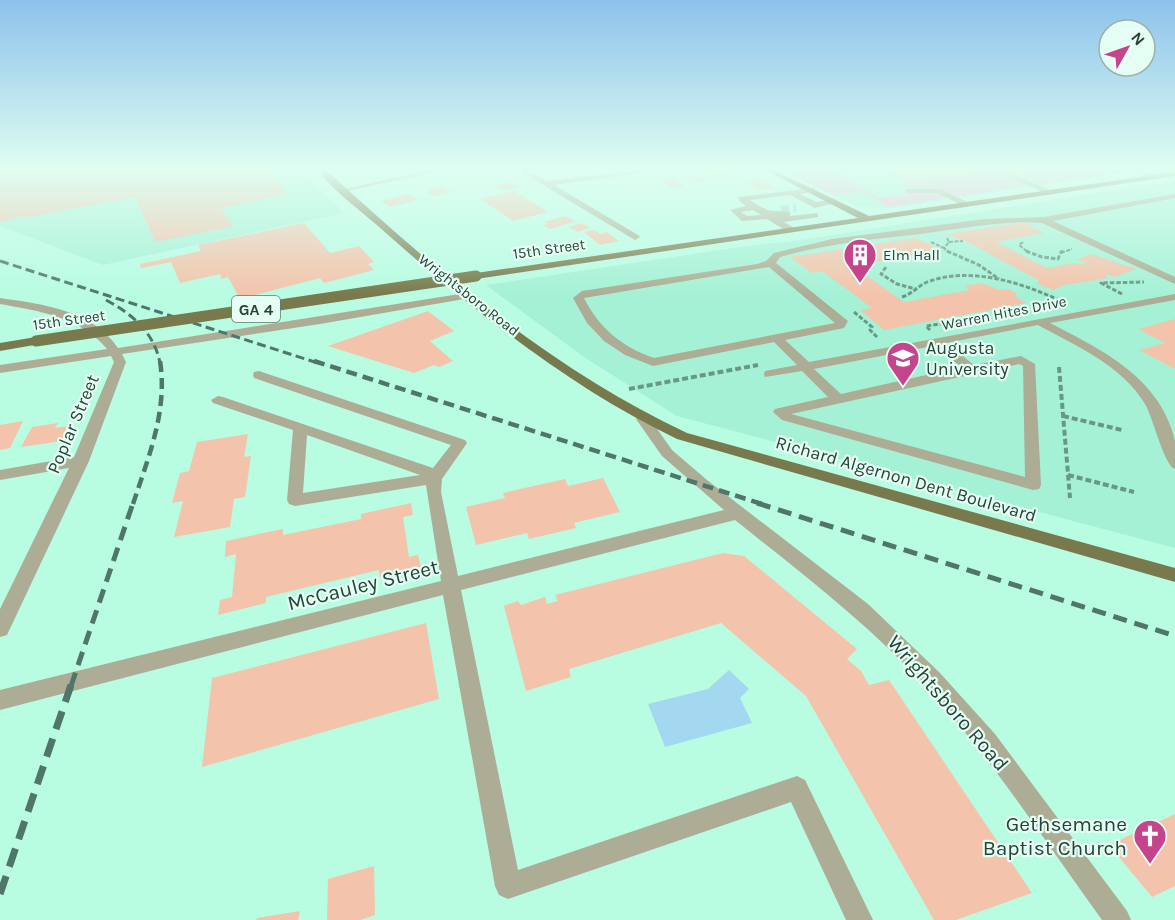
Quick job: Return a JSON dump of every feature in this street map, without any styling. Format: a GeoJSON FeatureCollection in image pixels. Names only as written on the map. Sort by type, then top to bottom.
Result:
{"type":"FeatureCollection","features":[{"type":"Feature","properties":{"kind":"main road","name":"Wrightsboro Road"},"geometry":{"type":"LineString","coordinates":[[366,210],[466,296],[574,376],[636,414]]}},
{"type":"Feature","properties":{"kind":"main road"},"geometry":{"type":"LineString","coordinates":[[850,210],[868,219]]}},
{"type":"Feature","properties":{"kind":"main road","name":"15th Street"},"geometry":{"type":"LineString","coordinates":[[0,346],[933,210]]}},
{"type":"Feature","properties":{"kind":"main road","name":"Richard Algernon Dent Boulevard"},"geometry":{"type":"LineString","coordinates":[[636,414],[682,436],[1175,575]]}},
{"type":"Feature","properties":{"kind":"street"},"geometry":{"type":"LineString","coordinates":[[589,210],[635,237]]}},
{"type":"Feature","properties":{"kind":"street"},"geometry":{"type":"LineString","coordinates":[[734,210],[745,219],[807,210],[832,224]]}},
{"type":"Feature","properties":{"kind":"street"},"geometry":{"type":"LineString","coordinates":[[759,210],[791,231]]}},
{"type":"Feature","properties":{"kind":"street"},"geometry":{"type":"LineString","coordinates":[[770,263],[842,321],[840,326],[652,362],[636,357],[599,332],[578,298],[582,294],[759,267],[770,263],[777,255],[791,250],[1024,218],[1044,220],[1099,210]]}},
{"type":"Feature","properties":{"kind":"street"},"geometry":{"type":"LineString","coordinates":[[769,216],[784,212]]}},
{"type":"Feature","properties":{"kind":"street"},"geometry":{"type":"LineString","coordinates":[[1044,220],[1175,281]]}},
{"type":"Feature","properties":{"kind":"street"},"geometry":{"type":"LineString","coordinates":[[0,369],[320,321],[466,296]]}},
{"type":"Feature","properties":{"kind":"street","name":"Warren Hites Drive"},"geometry":{"type":"LineString","coordinates":[[770,374],[929,337],[1039,321],[1175,297]]}},
{"type":"Feature","properties":{"kind":"street"},"geometry":{"type":"LineString","coordinates":[[0,301],[66,315],[79,321],[109,343],[116,351]]}},
{"type":"Feature","properties":{"kind":"street"},"geometry":{"type":"LineString","coordinates":[[1039,321],[1105,358],[1126,373],[1140,387],[1152,403],[1175,464]]}},
{"type":"Feature","properties":{"kind":"street"},"geometry":{"type":"LineString","coordinates":[[929,337],[967,370]]}},
{"type":"Feature","properties":{"kind":"street"},"geometry":{"type":"LineString","coordinates":[[772,339],[787,359],[806,367]]}},
{"type":"Feature","properties":{"kind":"street"},"geometry":{"type":"LineString","coordinates":[[772,339],[843,397]]}},
{"type":"Feature","properties":{"kind":"street","name":"Poplar Street"},"geometry":{"type":"LineString","coordinates":[[0,629],[81,461],[120,362],[116,351]]}},
{"type":"Feature","properties":{"kind":"street"},"geometry":{"type":"LineString","coordinates":[[1021,360],[1029,364],[1033,484],[787,417],[780,412],[967,370],[1021,360]]}},
{"type":"Feature","properties":{"kind":"street"},"geometry":{"type":"LineString","coordinates":[[260,375],[460,443],[435,476],[434,492],[508,886],[797,788],[860,920]]}},
{"type":"Feature","properties":{"kind":"street"},"geometry":{"type":"LineString","coordinates":[[218,400],[435,476]]}},
{"type":"Feature","properties":{"kind":"street","name":"Wrightsboro Road"},"geometry":{"type":"LineString","coordinates":[[636,414],[667,453],[737,513],[861,610],[933,680],[987,742],[1118,920]]}},
{"type":"Feature","properties":{"kind":"street"},"geometry":{"type":"LineString","coordinates":[[300,428],[294,500],[435,476]]}},
{"type":"Feature","properties":{"kind":"street"},"geometry":{"type":"LineString","coordinates":[[0,475],[81,461]]}},
{"type":"Feature","properties":{"kind":"street","name":"McCauley Street"},"geometry":{"type":"LineString","coordinates":[[0,700],[737,513]]}},
{"type":"Feature","properties":{"kind":"path"},"geometry":{"type":"LineString","coordinates":[[943,233],[949,242]]}},
{"type":"Feature","properties":{"kind":"path"},"geometry":{"type":"LineString","coordinates":[[963,241],[949,242],[944,248],[950,255],[979,265],[1002,281]]}},
{"type":"Feature","properties":{"kind":"path"},"geometry":{"type":"LineString","coordinates":[[1023,242],[1019,244],[1026,251],[1048,259],[1058,259],[1061,252],[1067,249],[1081,249]]}},
{"type":"Feature","properties":{"kind":"path"},"geometry":{"type":"LineString","coordinates":[[886,267],[881,274],[886,279],[892,283],[916,289]]}},
{"type":"Feature","properties":{"kind":"path"},"geometry":{"type":"LineString","coordinates":[[902,297],[908,296],[929,281],[955,277],[1002,281],[1030,288],[1065,303]]}},
{"type":"Feature","properties":{"kind":"path"},"geometry":{"type":"LineString","coordinates":[[1115,296],[1123,294],[1101,283],[1152,282]]}},
{"type":"Feature","properties":{"kind":"path"},"geometry":{"type":"LineString","coordinates":[[1057,304],[1074,301]]}},
{"type":"Feature","properties":{"kind":"path"},"geometry":{"type":"LineString","coordinates":[[980,322],[929,337],[926,327],[985,317]]}},
{"type":"Feature","properties":{"kind":"path"},"geometry":{"type":"LineString","coordinates":[[868,340],[887,336]]}},
{"type":"Feature","properties":{"kind":"path"},"geometry":{"type":"LineString","coordinates":[[629,389],[787,359]]}},
{"type":"Feature","properties":{"kind":"path"},"geometry":{"type":"LineString","coordinates":[[1059,367],[1070,498]]}},
{"type":"Feature","properties":{"kind":"path"},"geometry":{"type":"LineString","coordinates":[[1063,416],[1122,430]]}},
{"type":"Feature","properties":{"kind":"path"},"geometry":{"type":"LineString","coordinates":[[1068,475],[1134,492]]}},
{"type":"Feature","properties":{"kind":"shaded area"},"geometry":{"type":"Polygon","coordinates":[[[0,210],[341,210],[344,213],[103,265],[0,226],[0,210]]]}},
{"type":"Feature","properties":{"kind":"shaded area","name":"Augusta University"},"geometry":{"type":"Polygon","coordinates":[[[989,210],[1175,210],[1175,548],[677,416],[584,357],[486,285],[808,239],[989,210]]]}},
{"type":"Feature","properties":{"kind":"water"},"geometry":{"type":"Polygon","coordinates":[[[729,670],[749,689],[740,698],[752,723],[665,747],[648,704],[708,689],[729,670]]]}},
{"type":"Feature","properties":{"kind":"building"},"geometry":{"type":"Polygon","coordinates":[[[0,210],[67,210],[24,218],[20,216],[4,222],[0,221],[0,210]]]}},
{"type":"Feature","properties":{"kind":"building"},"geometry":{"type":"Polygon","coordinates":[[[141,210],[222,210],[233,226],[155,242],[141,210]]]}},
{"type":"Feature","properties":{"kind":"building"},"geometry":{"type":"Polygon","coordinates":[[[496,210],[545,210],[548,212],[513,221],[496,210]]]}},
{"type":"Feature","properties":{"kind":"building"},"geometry":{"type":"Polygon","coordinates":[[[565,216],[576,221],[550,229],[543,225],[548,224],[544,222],[565,216]]]}},
{"type":"Feature","properties":{"kind":"building"},"geometry":{"type":"Polygon","coordinates":[[[1025,222],[1044,233],[996,242],[1047,268],[1087,263],[1077,259],[1092,254],[1136,269],[1115,277],[1107,274],[1105,276],[1109,278],[1064,285],[1053,290],[1036,283],[1040,281],[962,239],[948,234],[1025,222]]]}},
{"type":"Feature","properties":{"kind":"building"},"geometry":{"type":"Polygon","coordinates":[[[304,223],[330,253],[359,246],[374,262],[368,264],[374,270],[324,283],[320,278],[240,299],[228,277],[222,279],[220,274],[180,283],[171,262],[141,268],[140,264],[201,251],[198,245],[304,223]]]}},
{"type":"Feature","properties":{"kind":"building"},"geometry":{"type":"Polygon","coordinates":[[[581,223],[590,228],[578,232],[569,227],[581,223]]]}},
{"type":"Feature","properties":{"kind":"building"},"geometry":{"type":"Polygon","coordinates":[[[595,230],[600,234],[607,232],[619,241],[600,245],[584,232],[595,230]]]}},
{"type":"Feature","properties":{"kind":"building","name":"Elm Hall"},"geometry":{"type":"Polygon","coordinates":[[[915,238],[935,246],[931,248],[937,251],[933,252],[936,255],[916,258],[912,256],[853,266],[904,302],[970,290],[964,286],[982,283],[1000,290],[1009,289],[1018,295],[1014,296],[1026,303],[884,330],[860,310],[872,308],[822,271],[812,273],[790,257],[915,238]]]}},
{"type":"Feature","properties":{"kind":"building"},"geometry":{"type":"Polygon","coordinates":[[[428,311],[454,331],[430,341],[453,361],[439,367],[434,365],[414,373],[328,346],[428,311]]]}},
{"type":"Feature","properties":{"kind":"building"},"geometry":{"type":"Polygon","coordinates":[[[1175,319],[1175,369],[1139,350],[1165,343],[1138,329],[1175,319]]]}},
{"type":"Feature","properties":{"kind":"building"},"geometry":{"type":"Polygon","coordinates":[[[23,421],[10,448],[0,450],[0,425],[23,421]]]}},
{"type":"Feature","properties":{"kind":"building"},"geometry":{"type":"Polygon","coordinates":[[[58,423],[55,428],[69,426],[62,441],[21,447],[32,427],[58,423]]]}},
{"type":"Feature","properties":{"kind":"building"},"geometry":{"type":"Polygon","coordinates":[[[248,434],[244,457],[251,456],[245,497],[234,499],[230,527],[174,537],[183,501],[172,503],[180,473],[189,471],[197,442],[248,434]]]}},
{"type":"Feature","properties":{"kind":"building"},"geometry":{"type":"Polygon","coordinates":[[[603,478],[620,512],[574,523],[576,528],[529,539],[527,533],[476,545],[466,507],[505,498],[503,493],[565,479],[568,486],[603,478]]]}},
{"type":"Feature","properties":{"kind":"building"},"geometry":{"type":"Polygon","coordinates":[[[411,503],[413,515],[403,517],[409,557],[418,555],[421,567],[380,577],[379,570],[266,597],[266,603],[218,615],[220,600],[232,597],[236,554],[225,557],[226,541],[283,529],[283,535],[361,519],[361,514],[411,503]]]}},
{"type":"Feature","properties":{"kind":"building"},"geometry":{"type":"Polygon","coordinates":[[[723,553],[744,556],[857,649],[847,659],[861,671],[869,685],[889,680],[1032,893],[956,920],[934,920],[806,696],[721,623],[569,669],[571,677],[526,691],[504,606],[518,601],[521,605],[545,597],[547,604],[558,601],[555,595],[723,553]]]}},
{"type":"Feature","properties":{"kind":"building"},"geometry":{"type":"Polygon","coordinates":[[[426,623],[439,699],[202,767],[212,678],[426,623]]]}},
{"type":"Feature","properties":{"kind":"building","name":"Gethsemane Baptist Church"},"geometry":{"type":"Polygon","coordinates":[[[1175,814],[1175,886],[1152,897],[1109,845],[1175,814]]]}},
{"type":"Feature","properties":{"kind":"building"},"geometry":{"type":"Polygon","coordinates":[[[374,866],[375,915],[360,920],[327,920],[328,879],[374,866]]]}},
{"type":"Feature","properties":{"kind":"building"},"geometry":{"type":"Polygon","coordinates":[[[300,911],[298,920],[256,920],[257,918],[300,911]]]}},
{"type":"Feature","properties":{"kind":"railway"},"geometry":{"type":"LineString","coordinates":[[0,261],[318,363]]}},
{"type":"Feature","properties":{"kind":"railway"},"geometry":{"type":"LineString","coordinates":[[106,300],[125,311],[147,333],[153,342],[160,363]]}},
{"type":"Feature","properties":{"kind":"railway"},"geometry":{"type":"LineString","coordinates":[[133,504],[159,416],[162,380],[160,361]]}},
{"type":"Feature","properties":{"kind":"railway"},"geometry":{"type":"LineString","coordinates":[[314,361],[762,504]]}},
{"type":"Feature","properties":{"kind":"railway"},"geometry":{"type":"LineString","coordinates":[[71,686],[133,503]]}},
{"type":"Feature","properties":{"kind":"railway"},"geometry":{"type":"LineString","coordinates":[[757,503],[1175,636]]}},
{"type":"Feature","properties":{"kind":"railway"},"geometry":{"type":"LineString","coordinates":[[0,894],[71,685]]}},
{"type":"Feature","properties":{"kind":"place","name":"Elm Hall"},"geometry":{"type":"Point","coordinates":[860,284]}},
{"type":"Feature","properties":{"kind":"place","name":"Augusta University"},"geometry":{"type":"Point","coordinates":[903,387]}},
{"type":"Feature","properties":{"kind":"place","name":"Gethsemane Baptist Church"},"geometry":{"type":"Point","coordinates":[1150,865]}}]}
